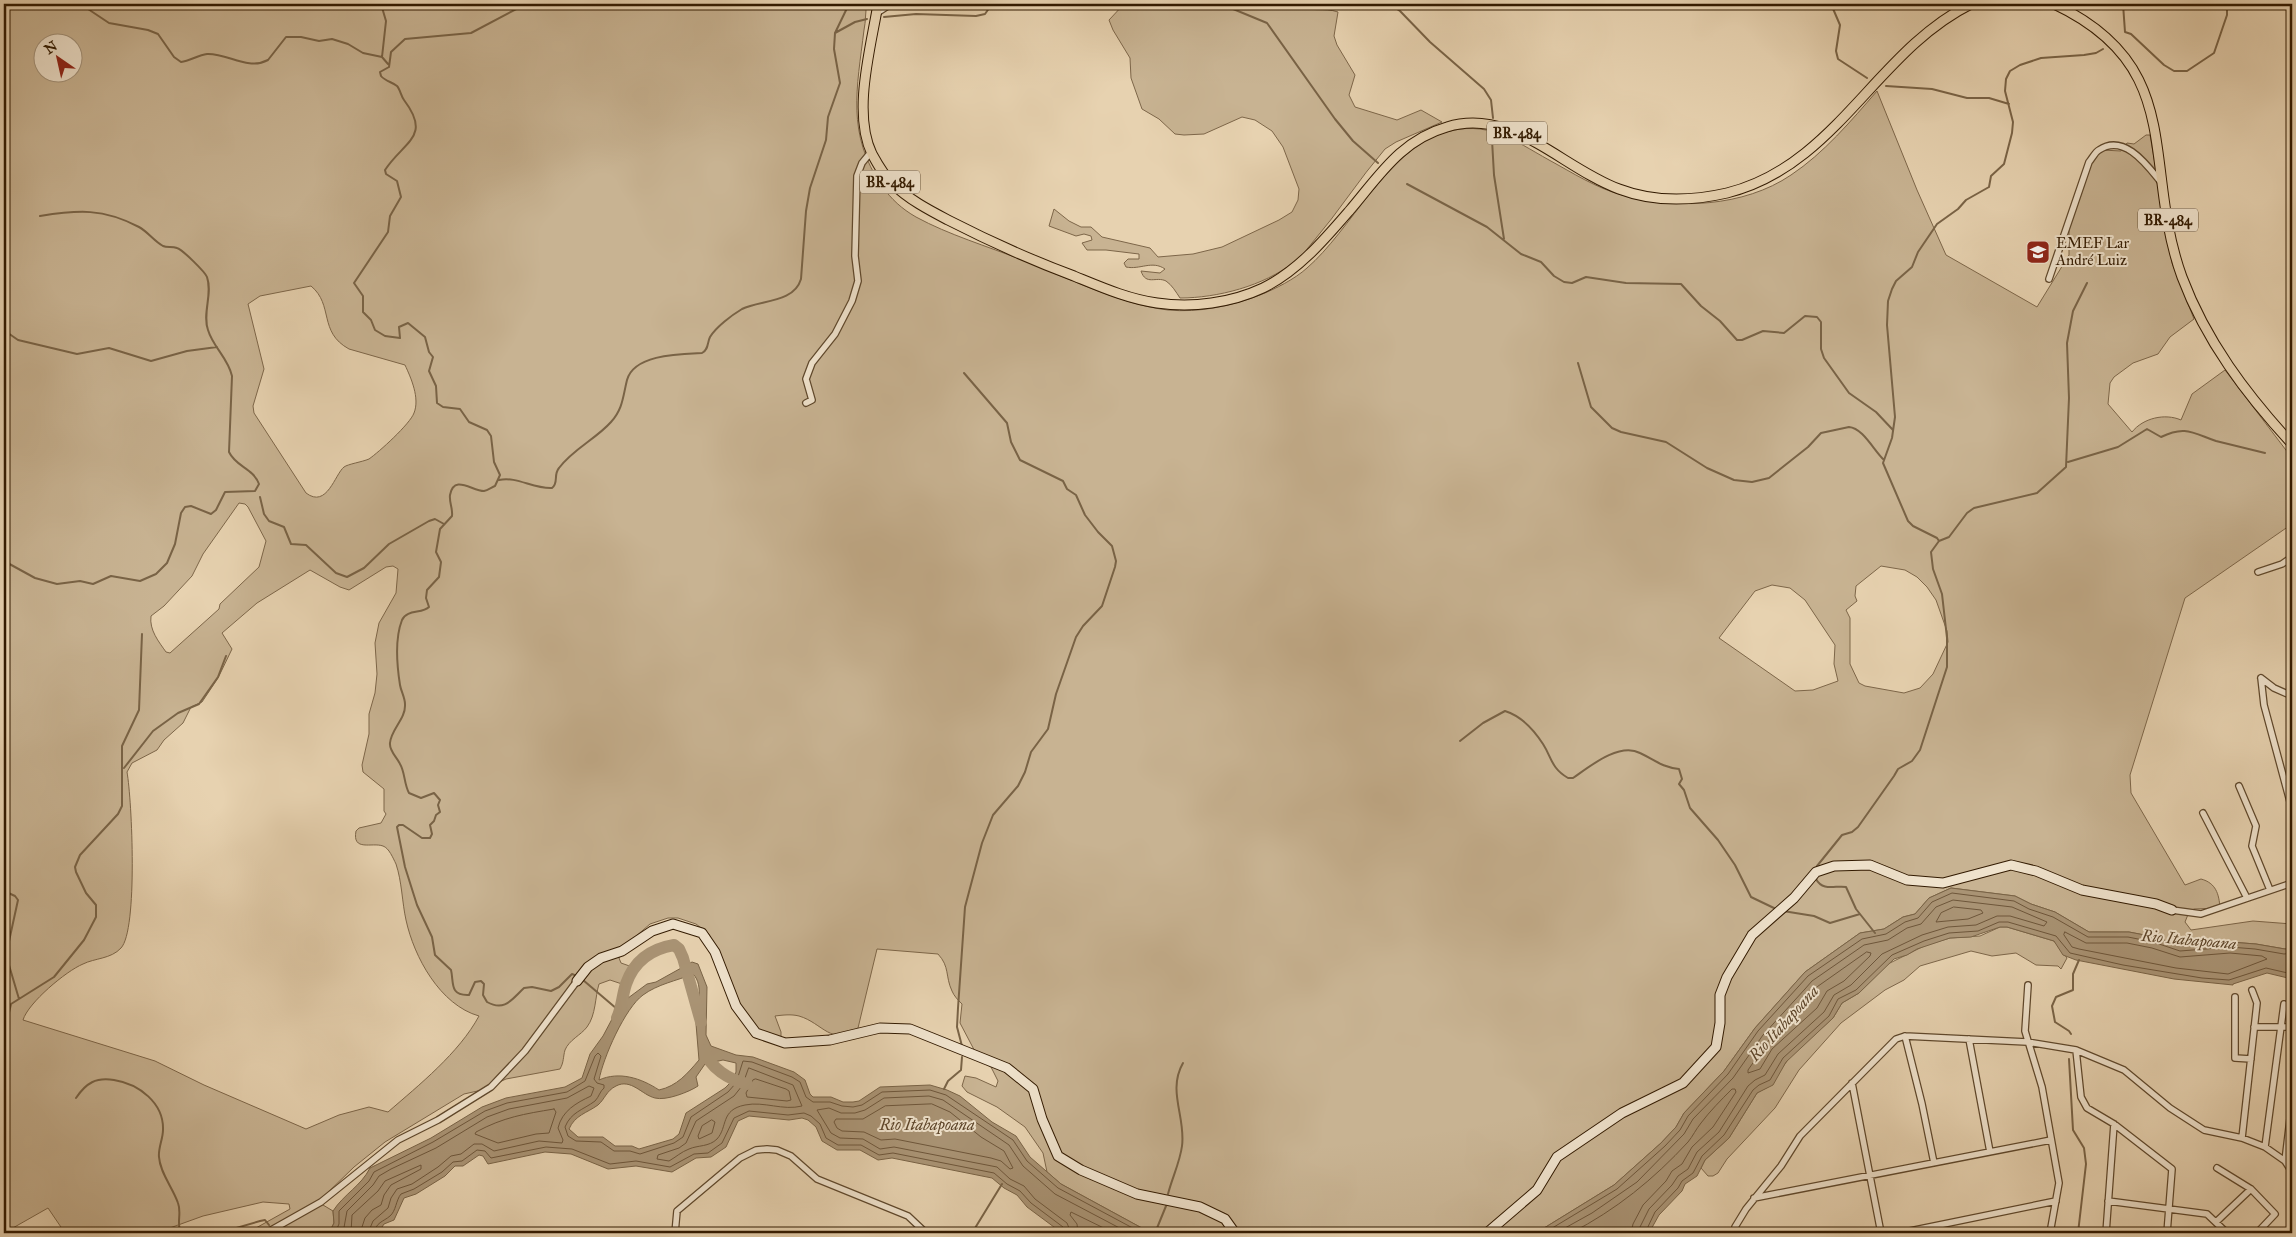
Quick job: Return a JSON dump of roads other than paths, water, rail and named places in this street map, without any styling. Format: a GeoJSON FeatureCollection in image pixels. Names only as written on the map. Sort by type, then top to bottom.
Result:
{"type":"FeatureCollection","features":[{"type":"Feature","properties":{"kind":"main road","name":"BR-484"},"geometry":{"type":"LineString","coordinates":[[877,7],[863,103],[864,123],[871,152],[894,185],[928,209],[1004,247],[1131,298],[1170,304],[1210,304],[1252,292],[1282,277],[1318,246],[1380,172],[1403,148],[1434,131],[1460,123],[1476,121],[1506,128],[1618,189],[1652,197],[1680,199],[1711,196],[1756,183],[1781,171],[1810,151],[1914,46],[1954,14],[1971,4]]}},
{"type":"Feature","properties":{"kind":"main road","name":"BR-484"},"geometry":{"type":"LineString","coordinates":[[2054,4],[2086,20],[2102,32],[2132,67],[2150,108],[2177,262],[2193,304],[2208,335],[2240,383],[2292,444]]}},
{"type":"Feature","properties":{"kind":"street"},"geometry":{"type":"LineString","coordinates":[[877,7],[891,4]]}},
{"type":"Feature","properties":{"kind":"street"},"geometry":{"type":"LineString","coordinates":[[2049,279],[2090,162],[2099,150],[2113,146],[2128,148],[2141,158],[2163,184]]}},
{"type":"Feature","properties":{"kind":"street"},"geometry":{"type":"LineString","coordinates":[[806,404],[812,400],[806,379],[812,363],[835,334],[852,302],[858,281],[855,256],[857,176],[862,163],[871,152]]}},
{"type":"Feature","properties":{"kind":"street"},"geometry":{"type":"LineString","coordinates":[[2258,572],[2282,564],[2292,557]]}},
{"type":"Feature","properties":{"kind":"street"},"geometry":{"type":"LineString","coordinates":[[2292,696],[2274,688],[2261,678],[2264,705],[2292,809]]}},
{"type":"Feature","properties":{"kind":"street"},"geometry":{"type":"LineString","coordinates":[[2239,786],[2256,826],[2252,846],[2270,890]]}},
{"type":"Feature","properties":{"kind":"street"},"geometry":{"type":"LineString","coordinates":[[2203,814],[2247,898]]}},
{"type":"Feature","properties":{"kind":"street"},"geometry":{"type":"LineString","coordinates":[[1487,1233],[1537,1190],[1557,1157],[1622,1113],[1683,1083],[1716,1047],[1720,1023],[1720,996],[1727,978],[1752,935],[1794,898],[1816,872],[1834,866],[1870,865],[1906,880],[1943,883],[2011,865],[2036,871],[2082,890],[2156,904],[2172,910],[2201,914],[2292,883]]}},
{"type":"Feature","properties":{"kind":"street"},"geometry":{"type":"LineString","coordinates":[[266,1233],[321,1202],[398,1140],[438,1120],[491,1087],[525,1051],[580,978],[601,958],[622,951],[652,931],[673,924],[702,933],[716,952],[736,1006],[756,1033],[784,1043],[830,1040],[880,1028],[910,1029],[1007,1068],[1033,1089],[1042,1119],[1058,1156],[1081,1170],[1137,1194],[1200,1207],[1225,1219],[1235,1233]]}},
{"type":"Feature","properties":{"kind":"street"},"geometry":{"type":"LineString","coordinates":[[2028,985],[2025,1031],[2042,1087],[2059,1182],[2050,1233]]}},
{"type":"Feature","properties":{"kind":"street"},"geometry":{"type":"LineString","coordinates":[[2242,1138],[2257,1003],[2252,990]]}},
{"type":"Feature","properties":{"kind":"street"},"geometry":{"type":"LineString","coordinates":[[2236,997],[2234,1058],[2251,1059]]}},
{"type":"Feature","properties":{"kind":"street"},"geometry":{"type":"LineString","coordinates":[[2265,1147],[2284,1004]]}},
{"type":"Feature","properties":{"kind":"street"},"geometry":{"type":"LineString","coordinates":[[2254,1027],[2292,1026]]}},
{"type":"Feature","properties":{"kind":"street"},"geometry":{"type":"LineString","coordinates":[[1905,1036],[1934,1163]]}},
{"type":"Feature","properties":{"kind":"street"},"geometry":{"type":"LineString","coordinates":[[1734,1233],[1734,1227],[1754,1198],[1781,1166],[1800,1136],[1896,1038],[1905,1036],[2027,1042],[2076,1050],[2124,1070],[2170,1108],[2204,1130],[2242,1138],[2265,1147],[2285,1161],[2292,1172]]}},
{"type":"Feature","properties":{"kind":"street"},"geometry":{"type":"LineString","coordinates":[[1970,1039],[1990,1152]]}},
{"type":"Feature","properties":{"kind":"street"},"geometry":{"type":"LineString","coordinates":[[2076,1050],[2082,1097],[2087,1108],[2114,1124],[2172,1169],[2167,1233]]}},
{"type":"Feature","properties":{"kind":"street"},"geometry":{"type":"LineString","coordinates":[[1852,1083],[1881,1233]]}},
{"type":"Feature","properties":{"kind":"street"},"geometry":{"type":"LineString","coordinates":[[2285,1161],[2292,1102]]}},
{"type":"Feature","properties":{"kind":"street"},"geometry":{"type":"LineString","coordinates":[[2106,1233],[2114,1124]]}},
{"type":"Feature","properties":{"kind":"street"},"geometry":{"type":"LineString","coordinates":[[1754,1198],[2051,1140]]}},
{"type":"Feature","properties":{"kind":"street"},"geometry":{"type":"LineString","coordinates":[[675,1233],[677,1211],[740,1158],[756,1150],[767,1149],[777,1150],[791,1156],[817,1179],[908,1216],[926,1233]]}},
{"type":"Feature","properties":{"kind":"street"},"geometry":{"type":"LineString","coordinates":[[2217,1168],[2251,1189],[2275,1214],[2257,1233]]}},
{"type":"Feature","properties":{"kind":"street"},"geometry":{"type":"LineString","coordinates":[[2216,1222],[2251,1189]]}},
{"type":"Feature","properties":{"kind":"street"},"geometry":{"type":"LineString","coordinates":[[1900,1233],[2056,1201]]}},
{"type":"Feature","properties":{"kind":"street"},"geometry":{"type":"LineString","coordinates":[[2108,1201],[2207,1214],[2227,1233]]}},
{"type":"Feature","properties":{"kind":"water","name":"Rio Itabapoana"},"geometry":{"type":"Polygon","coordinates":[[[1951,888],[2015,896],[2055,912],[2089,932],[2129,932],[2155,937],[2181,946],[2230,942],[2285,949],[2292,948],[2292,979],[2267,973],[2233,985],[2174,979],[2076,960],[2063,955],[2054,941],[2007,927],[2000,927],[1971,937],[1950,938],[1917,949],[1907,955],[1894,959],[1859,993],[1842,1003],[1833,1018],[1786,1062],[1773,1085],[1757,1093],[1729,1138],[1705,1160],[1697,1176],[1685,1184],[1682,1191],[1659,1215],[1649,1233],[1536,1233],[1614,1185],[1661,1143],[1676,1127],[1684,1113],[1724,1071],[1755,1028],[1805,972],[1860,933],[1884,929],[1903,917],[1915,914],[1929,898],[1951,888]]]}},
{"type":"Feature","properties":{"kind":"water","name":"Rio Itabapoana"},"geometry":{"type":"Polygon","coordinates":[[[692,962],[698,964],[707,987],[706,1035],[711,1046],[736,1055],[753,1057],[794,1072],[805,1080],[813,1097],[831,1097],[843,1102],[853,1102],[859,1101],[880,1087],[930,1085],[960,1096],[992,1122],[1016,1136],[1030,1157],[1061,1184],[1151,1233],[1062,1233],[1027,1207],[1017,1195],[1004,1188],[992,1178],[892,1158],[878,1160],[860,1150],[837,1150],[822,1141],[816,1127],[808,1120],[802,1118],[789,1120],[749,1116],[738,1121],[726,1147],[711,1157],[696,1158],[672,1172],[636,1166],[608,1169],[571,1154],[545,1152],[488,1164],[483,1156],[479,1155],[463,1166],[455,1166],[445,1176],[416,1194],[404,1198],[394,1220],[384,1224],[378,1233],[329,1233],[334,1223],[333,1211],[362,1180],[370,1168],[431,1138],[482,1107],[506,1098],[565,1087],[582,1078],[590,1054],[603,1036],[620,1004],[647,984],[656,982],[692,962]],[[693,974],[655,988],[636,1001],[616,1034],[605,1059],[599,1080],[614,1076],[630,1077],[645,1082],[659,1090],[671,1086],[686,1075],[695,1065],[699,1060],[696,1024],[699,985],[693,974]],[[723,1060],[705,1064],[696,1077],[698,1086],[671,1097],[655,1098],[627,1084],[616,1086],[610,1090],[598,1105],[575,1120],[569,1129],[578,1137],[603,1137],[615,1146],[632,1146],[639,1149],[673,1139],[679,1134],[686,1113],[725,1088],[733,1080],[736,1072],[736,1063],[723,1060]]]}},
{"type":"Feature","properties":{"kind":"waterway"},"geometry":{"type":"LineString","coordinates":[[4,6],[12,4]]}},
{"type":"Feature","properties":{"kind":"waterway"},"geometry":{"type":"LineString","coordinates":[[63,4],[85,7],[109,23],[148,30],[158,34],[174,57],[181,62],[207,54],[215,54],[245,63],[260,63],[268,60],[286,37],[301,37],[319,41],[332,39],[348,44],[363,53],[382,57],[388,64]]}},
{"type":"Feature","properties":{"kind":"waterway"},"geometry":{"type":"LineString","coordinates":[[381,4],[386,21],[382,57]]}},
{"type":"Feature","properties":{"kind":"waterway"},"geometry":{"type":"LineString","coordinates":[[526,4],[471,33],[405,39],[391,52],[389,67],[380,72],[381,76],[398,87],[416,122],[415,131],[407,145],[385,170],[386,174],[397,181],[401,197],[390,216],[388,232],[354,283],[363,296],[363,312],[371,320],[375,330],[385,336],[400,338],[399,327],[408,323],[425,337],[429,352],[433,357],[429,371],[436,386],[437,403],[443,407],[460,409],[469,422],[487,430],[491,436],[494,462],[500,475],[495,486],[484,491],[464,485],[455,486],[452,489],[450,495],[452,516],[440,529],[436,552],[441,562],[439,577],[427,590],[426,598],[429,607],[407,614],[402,620],[400,627],[397,661],[405,709],[393,733],[390,746],[402,767],[409,793],[421,798],[434,793],[440,800],[438,805],[440,812],[430,825],[432,834],[430,838],[422,838],[403,825],[397,827],[405,867],[417,905],[432,937],[435,955],[451,970],[455,991],[458,993],[469,995],[475,982],[481,981],[484,984],[483,995],[487,1002],[499,1006],[508,1003],[524,988],[532,987],[551,991],[559,987],[572,974],[577,976]]}},
{"type":"Feature","properties":{"kind":"waterway"},"geometry":{"type":"LineString","coordinates":[[499,480],[506,479],[538,487],[552,488],[555,484],[556,473],[565,461],[599,434],[615,417],[622,402],[631,371],[648,360],[659,357],[702,353],[707,348],[713,333],[734,314],[750,306],[784,297],[792,293],[797,287],[801,279],[806,211],[810,188],[826,140],[828,117],[840,83],[834,49],[835,33],[849,4]]}},
{"type":"Feature","properties":{"kind":"waterway"},"geometry":{"type":"LineString","coordinates":[[884,17],[916,14],[976,16],[985,14],[992,4]]}},
{"type":"Feature","properties":{"kind":"waterway"},"geometry":{"type":"LineString","coordinates":[[1221,4],[1267,23],[1335,119],[1353,141],[1378,163]]}},
{"type":"Feature","properties":{"kind":"waterway"},"geometry":{"type":"LineString","coordinates":[[1389,4],[1400,11],[1430,42],[1484,89],[1491,100],[1493,118]]}},
{"type":"Feature","properties":{"kind":"waterway"},"geometry":{"type":"LineString","coordinates":[[1831,4],[1840,25],[1836,51],[1838,59],[1867,78]]}},
{"type":"Feature","properties":{"kind":"waterway"},"geometry":{"type":"LineString","coordinates":[[2123,4],[2125,32]]}},
{"type":"Feature","properties":{"kind":"waterway"},"geometry":{"type":"LineString","coordinates":[[2125,32],[2131,34],[2164,65],[2174,71],[2187,71],[2214,53],[2227,15],[2227,4]]}},
{"type":"Feature","properties":{"kind":"waterway"},"geometry":{"type":"LineString","coordinates":[[2228,6],[2233,4]]}},
{"type":"Feature","properties":{"kind":"waterway"},"geometry":{"type":"LineString","coordinates":[[835,33],[855,22],[867,19]]}},
{"type":"Feature","properties":{"kind":"waterway"},"geometry":{"type":"LineString","coordinates":[[1939,541],[1908,521],[1883,463],[1892,438],[1895,417],[1887,325],[1888,301],[1896,281],[1912,267],[1918,252],[1937,224],[1958,209],[1966,200],[1989,187],[1991,176],[2004,164],[2013,122],[2005,91],[2006,79],[2010,71],[2020,65],[2041,58],[2084,55],[2096,53],[2103,49]]}},
{"type":"Feature","properties":{"kind":"waterway"},"geometry":{"type":"LineString","coordinates":[[1886,86],[1932,89],[1967,98],[1989,98],[2009,104]]}},
{"type":"Feature","properties":{"kind":"waterway"},"geometry":{"type":"LineString","coordinates":[[1492,140],[1494,175],[1504,239]]}},
{"type":"Feature","properties":{"kind":"waterway"},"geometry":{"type":"LineString","coordinates":[[1407,184],[1487,227],[1521,254],[1541,262],[1554,276],[1564,282],[1572,283],[1586,277],[1626,283],[1681,284],[1737,340],[1742,340],[1763,331],[1784,333],[1805,316],[1817,317],[1821,322],[1821,349],[1824,358],[1849,393],[1876,412],[1893,430]]}},
{"type":"Feature","properties":{"kind":"waterway"},"geometry":{"type":"LineString","coordinates":[[40,216],[79,212],[114,216],[139,227],[163,246],[175,247],[180,250],[194,261],[205,274],[209,283],[206,324],[210,336],[232,376],[229,452],[236,461],[253,474],[259,484],[255,491]]}},
{"type":"Feature","properties":{"kind":"waterway"},"geometry":{"type":"LineString","coordinates":[[1817,866],[1842,835],[1852,832],[1858,827],[1898,769],[1912,761],[1920,750],[1947,667],[1947,638],[1942,594],[1933,569],[1931,552],[1939,541],[1949,537],[1967,513],[1974,508],[2037,493],[2066,467],[2069,398],[2067,343],[2073,311],[2087,283]]}},
{"type":"Feature","properties":{"kind":"waterway"},"geometry":{"type":"LineString","coordinates":[[4,322],[8,333],[18,340],[77,354],[109,348],[151,361],[187,351],[217,347]]}},
{"type":"Feature","properties":{"kind":"waterway"},"geometry":{"type":"LineString","coordinates":[[1578,363],[1591,407],[1612,428],[1621,432],[1666,442],[1707,468],[1734,480],[1752,482],[1769,478],[1808,447],[1821,433],[1849,427],[1859,431],[1884,460]]}},
{"type":"Feature","properties":{"kind":"waterway"},"geometry":{"type":"LineString","coordinates":[[962,1046],[957,1027],[965,907],[982,843],[993,815],[1018,786],[1025,772],[1031,752],[1048,729],[1056,694],[1076,637],[1083,626],[1102,606],[1116,561],[1112,546],[1085,515],[1076,495],[1067,489],[1063,481],[1020,460],[1011,442],[1007,423],[964,373]]}},
{"type":"Feature","properties":{"kind":"waterway"},"geometry":{"type":"LineString","coordinates":[[2068,462],[2118,447],[2147,429],[2161,437],[2176,431],[2195,433],[2216,441],[2265,453]]}},
{"type":"Feature","properties":{"kind":"waterway"},"geometry":{"type":"LineString","coordinates":[[4,561],[35,578],[57,584],[80,581],[93,584],[111,576],[140,581],[156,574],[167,563],[175,544],[181,513],[185,507],[191,506],[211,514],[216,510],[225,492],[255,491]]}},
{"type":"Feature","properties":{"kind":"waterway"},"geometry":{"type":"LineString","coordinates":[[260,497],[264,514],[269,521],[284,527],[291,544],[306,545],[336,573],[347,577],[364,568],[389,544],[429,521],[435,519],[444,524]]}},
{"type":"Feature","properties":{"kind":"waterway"},"geometry":{"type":"LineString","coordinates":[[4,1034],[11,1004],[54,977],[84,940],[96,917],[96,905],[86,893],[75,867],[80,855],[118,814],[122,806],[122,746],[139,710],[142,634]]}},
{"type":"Feature","properties":{"kind":"waterway"},"geometry":{"type":"LineString","coordinates":[[124,768],[153,731],[178,713],[199,704],[218,677],[226,656]]}},
{"type":"Feature","properties":{"kind":"waterway"},"geometry":{"type":"LineString","coordinates":[[1460,741],[1483,723],[1505,711],[1522,720],[1536,734],[1555,767],[1568,778],[1573,778],[1596,762],[1614,753],[1632,750],[1663,765],[1679,769],[1682,779],[1679,784],[1684,790],[1690,808],[1718,840],[1735,865],[1751,897],[1776,909]]}},
{"type":"Feature","properties":{"kind":"waterway"},"geometry":{"type":"LineString","coordinates":[[1816,879],[1826,887],[1846,887],[1856,909],[1875,933]]}},
{"type":"Feature","properties":{"kind":"waterway"},"geometry":{"type":"LineString","coordinates":[[4,891],[15,896],[18,900],[6,955],[19,999]]}},
{"type":"Feature","properties":{"kind":"waterway"},"geometry":{"type":"LineString","coordinates":[[1783,911],[1814,916],[1830,923],[1860,914]]}},
{"type":"Feature","properties":{"kind":"waterway","name":"Rio Itabapoana"},"geometry":{"type":"LineString","coordinates":[[617,1018],[629,976],[638,963],[650,953],[674,945],[679,949],[683,958],[701,1022]]}},
{"type":"Feature","properties":{"kind":"waterway"},"geometry":{"type":"LineString","coordinates":[[2071,1034],[2055,1022],[2052,1006],[2056,997],[2073,990],[2073,974],[2079,960]]}},
{"type":"Feature","properties":{"kind":"waterway"},"geometry":{"type":"LineString","coordinates":[[583,980],[617,1009]]}},
{"type":"Feature","properties":{"kind":"waterway","name":"Rio Itabapoana"},"geometry":{"type":"LineString","coordinates":[[705,1050],[716,1068],[734,1080],[747,1084]]}},
{"type":"Feature","properties":{"kind":"waterway"},"geometry":{"type":"LineString","coordinates":[[944,1089],[948,1081],[961,1070],[962,1057]]}},
{"type":"Feature","properties":{"kind":"waterway"},"geometry":{"type":"LineString","coordinates":[[2069,1059],[2073,1130],[2084,1148],[2086,1164],[2078,1233]]}},
{"type":"Feature","properties":{"kind":"waterway"},"geometry":{"type":"LineString","coordinates":[[1168,1194],[1182,1146],[1183,1135],[1177,1084],[1183,1063]]}},
{"type":"Feature","properties":{"kind":"waterway"},"geometry":{"type":"LineString","coordinates":[[76,1098],[92,1082],[108,1079],[123,1082],[141,1090],[155,1103],[162,1120],[163,1133],[159,1154],[160,1163],[178,1203],[181,1233]]}},
{"type":"Feature","properties":{"kind":"waterway"},"geometry":{"type":"LineString","coordinates":[[972,1233],[1002,1184]]}},
{"type":"Feature","properties":{"kind":"waterway"},"geometry":{"type":"LineString","coordinates":[[1155,1233],[1166,1206]]}},
{"type":"Feature","properties":{"kind":"waterway"},"geometry":{"type":"LineString","coordinates":[[219,1233],[265,1220],[269,1225]]}},
{"type":"Feature","properties":{"kind":"waterway"},"geometry":{"type":"LineString","coordinates":[[298,1233],[309,1229],[332,1231]]}},
{"type":"Feature","properties":{"kind":"waterway"},"geometry":{"type":"LineString","coordinates":[[282,1232],[291,1233]]}},
{"type":"Feature","properties":{"kind":"place","name":"EMEF Lar André Luiz"},"geometry":{"type":"Point","coordinates":[2038,252]}}]}
